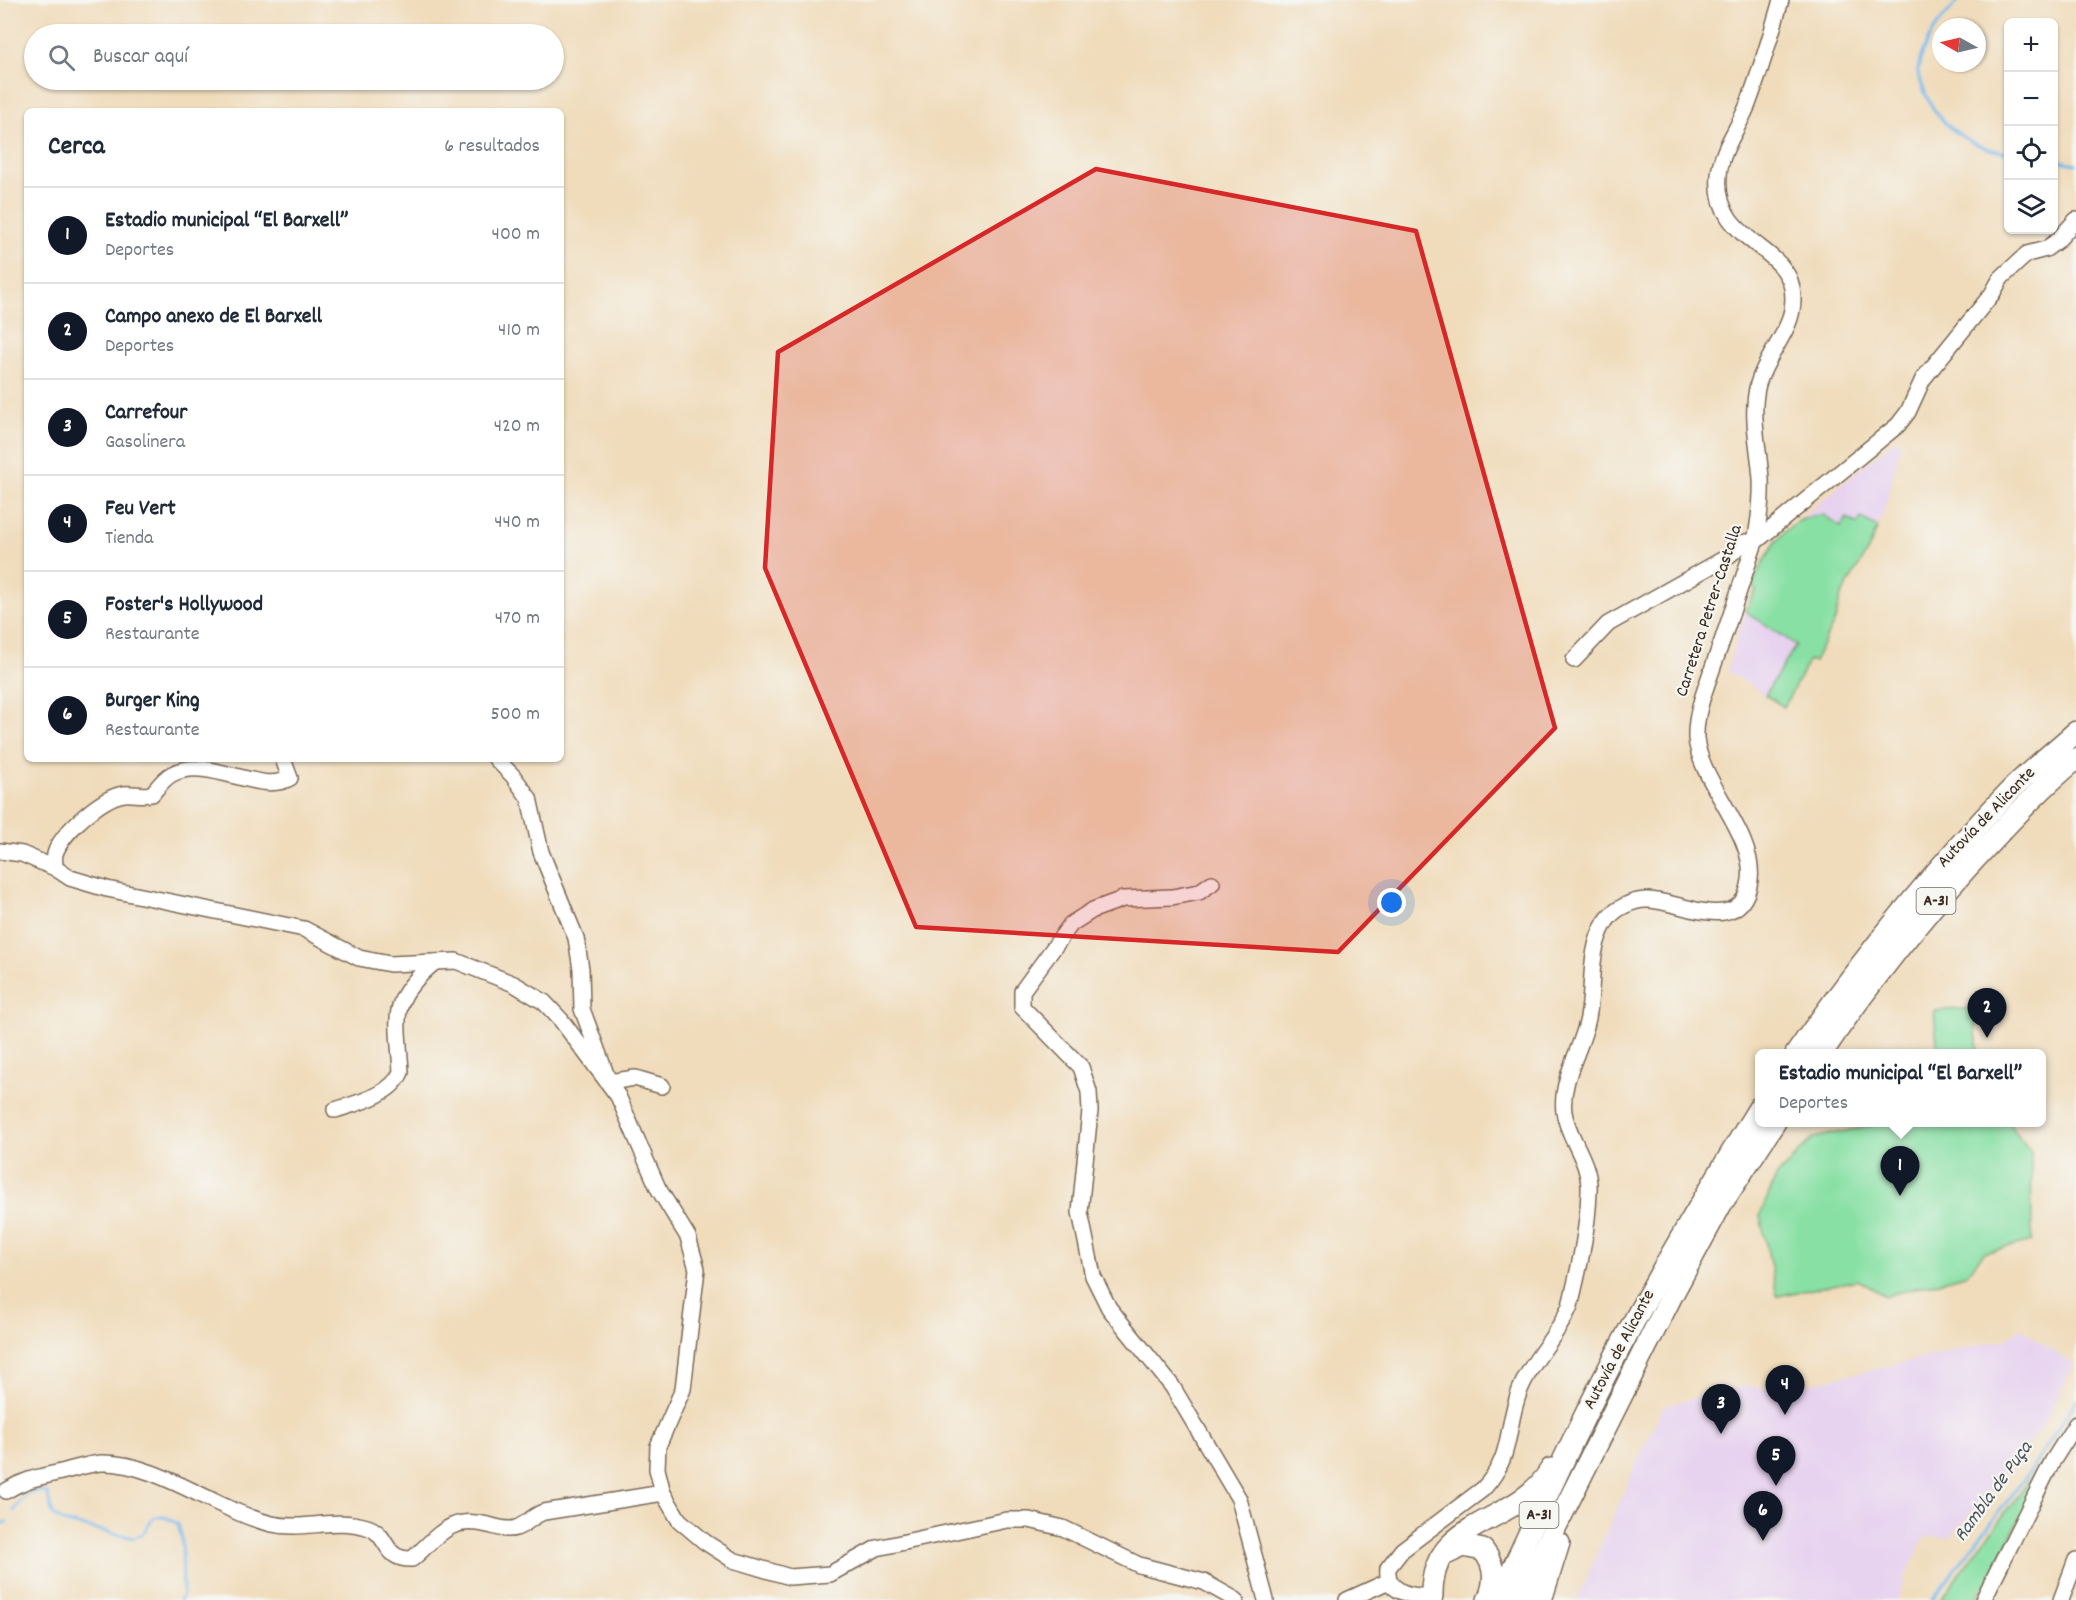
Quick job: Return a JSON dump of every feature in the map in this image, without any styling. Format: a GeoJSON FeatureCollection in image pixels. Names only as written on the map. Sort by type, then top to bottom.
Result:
{"type":"FeatureCollection","features":[{"type":"Feature","properties":{"kind":"highway","name":"Autovía de Alicante"},"geometry":{"type":"LineString","coordinates":[[1799,1049],[1849,978],[1917,892],[2010,791],[2076,732]]}},
{"type":"Feature","properties":{"kind":"highway","name":"Autovía de Alicante"},"geometry":{"type":"LineString","coordinates":[[1824,1049],[1864,990],[1944,892],[2028,802],[2073,761]]}},
{"type":"Feature","properties":{"kind":"highway","name":"Autovía de Alicante"},"geometry":{"type":"LineString","coordinates":[[1498,1600],[1578,1428],[1703,1198],[1755,1114]]}},
{"type":"Feature","properties":{"kind":"highway","name":"Autovía de Alicante"},"geometry":{"type":"LineString","coordinates":[[1519,1600],[1578,1479],[1603,1436],[1630,1375],[1715,1216],[1771,1127]]}},
{"type":"Feature","properties":{"kind":"highway"},"geometry":{"type":"LineString","coordinates":[[1433,1598],[1433,1576],[1439,1561],[1452,1541],[1466,1530],[1531,1495],[1544,1481],[1578,1428]]}},
{"type":"Feature","properties":{"kind":"highway"},"geometry":{"type":"LineString","coordinates":[[1541,1600],[1560,1540],[1603,1436]]}},
{"type":"Feature","properties":{"kind":"highway"},"geometry":{"type":"LineString","coordinates":[[1439,1561],[1463,1546],[1484,1550],[1492,1563],[1493,1571],[1493,1589],[1488,1600]]}},
{"type":"Feature","properties":{"kind":"street","name":"Carretera Petrer-Castalla"},"geometry":{"type":"LineString","coordinates":[[1389,1581],[1388,1568],[1395,1556],[1483,1489],[1494,1478],[1504,1459],[1519,1391],[1565,1319],[1570,1306],[1590,1189],[1582,1157],[1564,1114],[1564,1090],[1588,1018],[1595,947],[1606,921],[1622,905],[1648,900],[1703,913],[1720,914],[1737,905],[1746,894],[1750,879],[1748,854],[1701,758],[1696,738],[1700,707],[1755,542],[1761,514],[1761,481],[1755,407],[1759,383],[1789,326],[1794,308],[1792,285],[1783,269],[1737,230],[1726,212],[1719,193],[1719,176],[1723,156],[1747,107],[1781,0]]}},
{"type":"Feature","properties":{"kind":"street"},"geometry":{"type":"LineString","coordinates":[[1574,660],[1608,624],[1727,557],[1745,542],[1755,542],[1898,425],[1908,412],[1923,379],[1992,294],[2001,278],[2026,254],[2046,249],[2057,241],[2076,220]]}},
{"type":"Feature","properties":{"kind":"street"},"geometry":{"type":"LineString","coordinates":[[55,868],[55,855],[65,837],[96,807],[114,797],[125,794],[152,794],[171,774],[202,767],[249,779],[284,782],[290,778],[284,762]]}},
{"type":"Feature","properties":{"kind":"street"},"geometry":{"type":"LineString","coordinates":[[499,762],[529,798],[544,862],[576,938],[581,969],[582,1010],[609,1082]]}},
{"type":"Feature","properties":{"kind":"street"},"geometry":{"type":"LineString","coordinates":[[0,851],[22,854],[55,868],[70,878],[107,889],[304,929],[359,958],[390,964],[435,962],[466,964],[514,984],[544,1002],[618,1096],[652,1178],[688,1238],[696,1258],[696,1296],[683,1389],[658,1446],[657,1469],[663,1493],[679,1520],[705,1542],[732,1560],[790,1577],[830,1574],[877,1548],[1007,1520],[1029,1520],[1063,1528],[1139,1565],[1203,1582],[1236,1600]]}},
{"type":"Feature","properties":{"kind":"street"},"geometry":{"type":"LineString","coordinates":[[1212,883],[1199,892],[1172,897],[1123,899],[1094,910],[1071,924],[1022,991],[1022,1007],[1081,1066],[1089,1092],[1090,1111],[1080,1212],[1093,1276],[1109,1308],[1172,1386],[1239,1499],[1266,1600]]}},
{"type":"Feature","properties":{"kind":"street"},"geometry":{"type":"LineString","coordinates":[[334,1110],[390,1088],[399,1079],[401,1072],[396,1019],[403,997],[418,976],[435,962]]}},
{"type":"Feature","properties":{"kind":"street"},"geometry":{"type":"LineString","coordinates":[[609,1082],[634,1078],[662,1086]]}},
{"type":"Feature","properties":{"kind":"street"},"geometry":{"type":"LineString","coordinates":[[1983,1600],[2004,1563],[2052,1462],[2076,1424]]}},
{"type":"Feature","properties":{"kind":"street"},"geometry":{"type":"LineString","coordinates":[[6,1491],[36,1476],[77,1467],[102,1463],[129,1467],[273,1524],[347,1522],[371,1528],[382,1539],[390,1553],[401,1560],[412,1559],[446,1527],[461,1521],[475,1521],[506,1529],[517,1528],[534,1515],[544,1512],[663,1493]]}},
{"type":"Feature","properties":{"kind":"street"},"geometry":{"type":"LineString","coordinates":[[2067,1596],[2076,1560]]}},
{"type":"Feature","properties":{"kind":"street"},"geometry":{"type":"LineString","coordinates":[[1347,1600],[1389,1581],[1393,1587],[1403,1593],[1433,1598]]}},
{"type":"Feature","properties":{"kind":"highlighted area"},"geometry":{"type":"Polygon","coordinates":[[[1096,169],[1416,231],[1555,728],[1338,952],[916,927],[765,568],[778,352],[1096,169]]]}},
{"type":"Feature","properties":{"kind":"shaded area"},"geometry":{"type":"Polygon","coordinates":[[[1895,440],[1901,443],[1884,511],[1868,550],[1841,596],[1835,620],[1814,662],[1809,660],[1784,707],[1727,671],[1745,611],[1756,590],[1751,586],[1776,539],[1895,440]]]}},
{"type":"Feature","properties":{"kind":"shaded area"},"geometry":{"type":"Polygon","coordinates":[[[2020,1328],[2074,1365],[2042,1427],[1951,1537],[1924,1537],[1896,1600],[1577,1600],[1633,1470],[1664,1405],[1746,1386],[1777,1390],[1831,1379],[2007,1339],[2020,1328]]]}},
{"type":"Feature","properties":{"kind":"green space"},"geometry":{"type":"Polygon","coordinates":[[[1824,515],[1841,527],[1847,518],[1857,524],[1861,518],[1878,527],[1868,550],[1841,596],[1835,620],[1814,662],[1809,660],[1784,707],[1765,695],[1796,645],[1745,611],[1756,590],[1751,586],[1778,539],[1798,522],[1824,515]]]}},
{"type":"Feature","properties":{"kind":"green space"},"geometry":{"type":"Polygon","coordinates":[[[1974,1008],[1978,1049],[1938,1049],[1934,1011],[1974,1008]]]}},
{"type":"Feature","properties":{"kind":"green space"},"geometry":{"type":"Polygon","coordinates":[[[1864,1127],[2012,1127],[2031,1152],[2032,1241],[1984,1253],[1965,1275],[1885,1296],[1858,1280],[1777,1296],[1760,1215],[1776,1177],[1813,1138],[1864,1127]]]}},
{"type":"Feature","properties":{"kind":"green space"},"geometry":{"type":"Polygon","coordinates":[[[2042,1464],[2047,1467],[1989,1579],[1975,1600],[1940,1600],[2042,1464]]]}},
{"type":"Feature","properties":{"kind":"waterway","name":"Rambla de Puça"},"geometry":{"type":"LineString","coordinates":[[1959,0],[1939,24],[1923,50],[1918,70],[1919,76],[1929,100],[1945,123],[1980,146],[2004,152]]}},
{"type":"Feature","properties":{"kind":"waterway","name":"Rambla de Puça"},"geometry":{"type":"LineString","coordinates":[[2058,161],[2076,164]]}},
{"type":"Feature","properties":{"kind":"waterway","name":"Rambla de Puça"},"geometry":{"type":"LineString","coordinates":[[1932,1600],[2032,1469],[2076,1400]]}},
{"type":"Feature","properties":{"kind":"waterway"},"geometry":{"type":"LineString","coordinates":[[14,1511],[28,1494],[41,1491],[47,1493],[53,1515],[63,1522],[134,1538],[143,1534],[154,1517],[165,1517],[178,1524],[182,1539],[183,1594],[180,1600]]}},
{"type":"Feature","properties":{"kind":"waterway"},"geometry":{"type":"LineString","coordinates":[[0,1524],[7,1522]]}},
{"type":"Feature","properties":{"kind":"place","name":"Campo anexo de El Barxell"},"geometry":{"type":"Point","coordinates":[1987,1038]}},
{"type":"Feature","properties":{"kind":"place","name":"Estadio municipal “El Barxell”"},"geometry":{"type":"Point","coordinates":[1900,1196]}},
{"type":"Feature","properties":{"kind":"place","name":"Feu Vert"},"geometry":{"type":"Point","coordinates":[1785,1415]}},
{"type":"Feature","properties":{"kind":"place","name":"Carrefour"},"geometry":{"type":"Point","coordinates":[1721,1434]}},
{"type":"Feature","properties":{"kind":"place","name":"Foster's Hollywood"},"geometry":{"type":"Point","coordinates":[1776,1486]}},
{"type":"Feature","properties":{"kind":"place","name":"Burger King"},"geometry":{"type":"Point","coordinates":[1763,1541]}}]}
